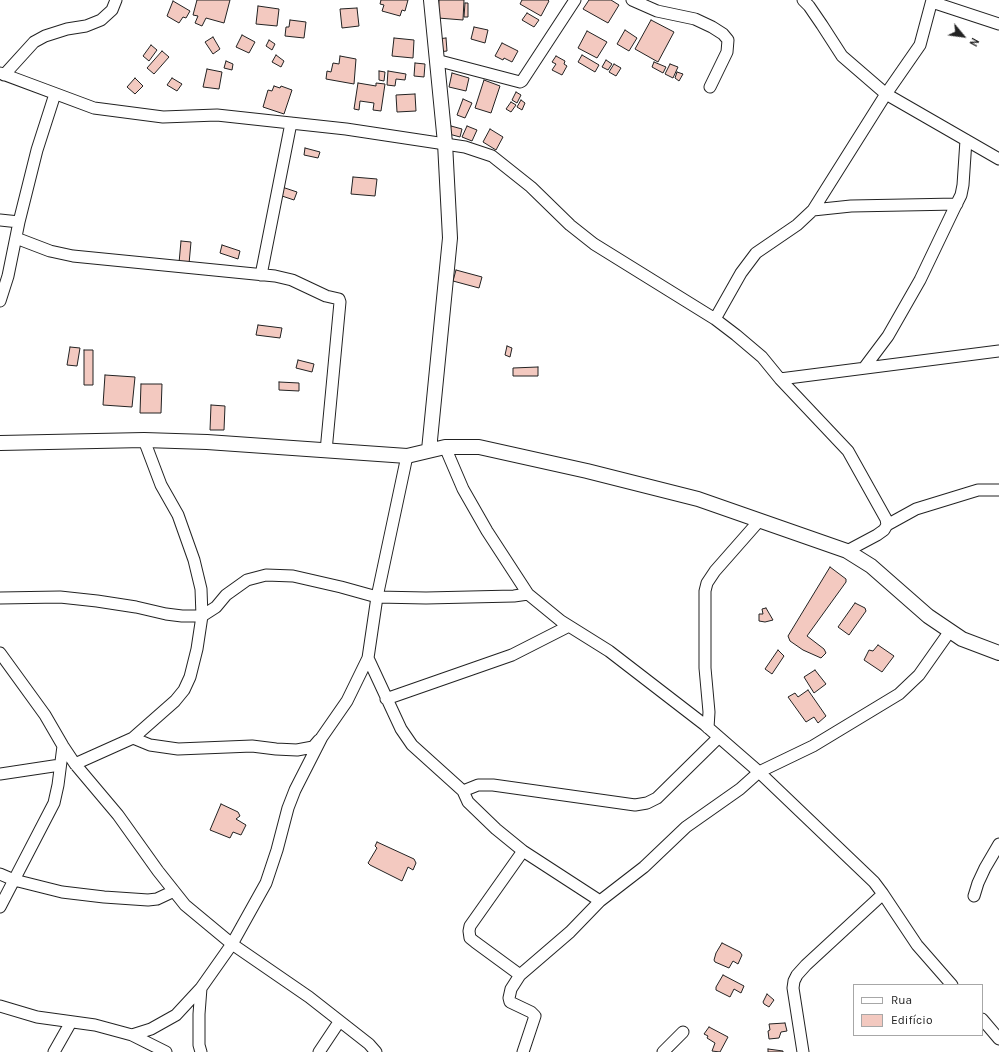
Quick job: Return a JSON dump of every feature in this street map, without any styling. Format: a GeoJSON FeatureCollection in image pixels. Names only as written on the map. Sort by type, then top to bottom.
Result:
{"type":"FeatureCollection","features":[{"type":"Feature","properties":{"kind":"street"},"geometry":{"type":"LineString","coordinates":[[104,0],[114,5],[101,20],[86,26],[67,29],[45,36],[34,42],[2,74],[94,108],[163,118],[217,115],[346,129],[444,143],[465,147],[492,156],[531,187],[570,225],[594,244],[715,319],[736,334],[762,357],[780,379],[848,451],[886,519],[887,524]]}},
{"type":"Feature","properties":{"kind":"street"},"geometry":{"type":"LineString","coordinates":[[429,450],[450,238],[444,143],[431,0]]}},
{"type":"Feature","properties":{"kind":"street"},"geometry":{"type":"LineString","coordinates":[[436,60],[520,82],[575,0]]}},
{"type":"Feature","properties":{"kind":"street"},"geometry":{"type":"LineString","coordinates":[[632,0],[657,11],[695,19],[723,34],[728,40],[727,52],[710,87]]}},
{"type":"Feature","properties":{"kind":"street"},"geometry":{"type":"LineString","coordinates":[[803,0],[822,24],[842,56],[886,94],[999,159]]}},
{"type":"Feature","properties":{"kind":"street"},"geometry":{"type":"LineString","coordinates":[[715,319],[741,273],[756,253],[797,225],[813,210],[886,94],[920,45],[932,1],[999,24]]}},
{"type":"Feature","properties":{"kind":"street"},"geometry":{"type":"LineString","coordinates":[[0,301],[8,276],[19,222],[37,150],[56,94]]}},
{"type":"Feature","properties":{"kind":"street"},"geometry":{"type":"LineString","coordinates":[[261,274],[291,123]]}},
{"type":"Feature","properties":{"kind":"street"},"geometry":{"type":"LineString","coordinates":[[864,368],[888,336],[920,280],[956,204],[963,185],[966,140]]}},
{"type":"Feature","properties":{"kind":"street"},"geometry":{"type":"LineString","coordinates":[[813,210],[851,206],[956,204]]}},
{"type":"Feature","properties":{"kind":"street"},"geometry":{"type":"LineString","coordinates":[[0,220],[19,222]]}},
{"type":"Feature","properties":{"kind":"street"},"geometry":{"type":"LineString","coordinates":[[16,238],[50,251],[73,256],[261,274],[292,280],[326,296],[339,300],[326,451]]}},
{"type":"Feature","properties":{"kind":"street"},"geometry":{"type":"LineString","coordinates":[[12,255],[33,245]]}},
{"type":"Feature","properties":{"kind":"street"},"geometry":{"type":"LineString","coordinates":[[780,379],[999,351]]}},
{"type":"Feature","properties":{"kind":"street"},"geometry":{"type":"LineString","coordinates":[[75,764],[133,738],[175,701],[184,690],[190,678],[197,649],[202,616],[201,589],[194,560],[178,515],[161,485],[144,440]]}},
{"type":"Feature","properties":{"kind":"street"},"geometry":{"type":"LineString","coordinates":[[0,443],[144,440],[207,442],[406,456],[444,447],[479,448],[587,471],[698,499],[847,551],[871,566],[928,616],[950,631],[962,639],[999,653]]}},
{"type":"Feature","properties":{"kind":"street"},"geometry":{"type":"LineString","coordinates":[[444,447],[463,489],[487,531],[528,594],[561,621],[609,651],[708,728],[759,772],[874,882],[917,945],[951,984]]}},
{"type":"Feature","properties":{"kind":"street"},"geometry":{"type":"LineString","coordinates":[[132,1035],[151,1030],[176,1016],[201,988],[232,944],[266,884],[288,808],[295,790],[322,737],[346,701],[368,658],[377,597],[406,456]]}},
{"type":"Feature","properties":{"kind":"street"},"geometry":{"type":"LineString","coordinates":[[847,551],[877,535],[884,530],[887,524],[916,509],[978,490],[999,490]]}},
{"type":"Feature","properties":{"kind":"street"},"geometry":{"type":"LineString","coordinates":[[708,728],[709,712],[705,668],[705,591],[707,583],[715,571],[759,521]]}},
{"type":"Feature","properties":{"kind":"street"},"geometry":{"type":"LineString","coordinates":[[0,598],[60,597],[136,607],[166,614],[202,616],[216,606],[226,595],[247,580],[266,575],[293,576],[377,597],[426,598],[514,596],[528,594]]}},
{"type":"Feature","properties":{"kind":"street"},"geometry":{"type":"LineString","coordinates":[[386,699],[512,655],[569,626]]}},
{"type":"Feature","properties":{"kind":"street"},"geometry":{"type":"LineString","coordinates":[[523,1052],[535,1016],[531,1012],[510,1002],[509,998],[511,988],[520,975],[570,932],[600,901],[644,867],[686,827],[740,789],[759,772],[813,746],[899,694],[919,675],[950,631]]}},
{"type":"Feature","properties":{"kind":"street"},"geometry":{"type":"LineString","coordinates":[[0,653],[45,715],[62,746],[75,764],[118,816],[185,905],[232,944],[309,997],[376,1052]]}},
{"type":"Feature","properties":{"kind":"street"},"geometry":{"type":"LineString","coordinates":[[368,658],[401,729],[412,745],[463,791],[468,802],[496,829],[523,851],[600,901]]}},
{"type":"Feature","properties":{"kind":"street"},"geometry":{"type":"LineString","coordinates":[[133,738],[150,745],[178,749],[252,746],[297,750],[313,747],[322,737]]}},
{"type":"Feature","properties":{"kind":"street"},"geometry":{"type":"LineString","coordinates":[[463,791],[478,785],[493,785],[635,805],[647,803],[656,798],[719,737]]}},
{"type":"Feature","properties":{"kind":"street"},"geometry":{"type":"LineString","coordinates":[[0,907],[54,803],[58,785],[62,746]]}},
{"type":"Feature","properties":{"kind":"street"},"geometry":{"type":"LineString","coordinates":[[0,774],[60,765]]}},
{"type":"Feature","properties":{"kind":"street"},"geometry":{"type":"LineString","coordinates":[[974,896],[984,868],[999,844]]}},
{"type":"Feature","properties":{"kind":"street"},"geometry":{"type":"LineString","coordinates":[[520,975],[470,938],[468,931],[523,851]]}},
{"type":"Feature","properties":{"kind":"street"},"geometry":{"type":"LineString","coordinates":[[0,874],[14,880],[62,892],[130,899],[157,899],[174,891]]}},
{"type":"Feature","properties":{"kind":"street"},"geometry":{"type":"LineString","coordinates":[[803,1052],[793,988],[797,975],[883,894]]}},
{"type":"Feature","properties":{"kind":"street"},"geometry":{"type":"LineString","coordinates":[[201,988],[199,1014],[199,1045],[201,1052]]}},
{"type":"Feature","properties":{"kind":"street"},"geometry":{"type":"LineString","coordinates":[[0,1006],[37,1018],[95,1025],[132,1035],[166,1052]]}},
{"type":"Feature","properties":{"kind":"street"},"geometry":{"type":"LineString","coordinates":[[983,1020],[999,1038]]}},
{"type":"Feature","properties":{"kind":"street"},"geometry":{"type":"LineString","coordinates":[[54,1052],[72,1022]]}},
{"type":"Feature","properties":{"kind":"street"},"geometry":{"type":"LineString","coordinates":[[320,1052],[339,1022]]}},
{"type":"Feature","properties":{"kind":"street"},"geometry":{"type":"LineString","coordinates":[[663,1052],[683,1032]]}},
{"type":"Feature","properties":{"kind":"building"},"geometry":{"type":"Polygon","coordinates":[[[197,0],[230,0],[224,23],[206,18],[202,26],[195,23],[198,16],[193,15],[197,0]]]}},
{"type":"Feature","properties":{"kind":"building"},"geometry":{"type":"Polygon","coordinates":[[[381,0],[408,0],[405,11],[402,10],[400,16],[382,11],[384,5],[380,4],[381,0]]]}},
{"type":"Feature","properties":{"kind":"building"},"geometry":{"type":"Polygon","coordinates":[[[439,0],[464,0],[463,20],[438,18],[439,0]]]}},
{"type":"Feature","properties":{"kind":"building"},"geometry":{"type":"Polygon","coordinates":[[[522,0],[549,1],[541,16],[520,4],[522,0]]]}},
{"type":"Feature","properties":{"kind":"building"},"geometry":{"type":"Polygon","coordinates":[[[589,0],[611,0],[619,5],[608,23],[583,9],[589,0]]]}},
{"type":"Feature","properties":{"kind":"building"},"geometry":{"type":"Polygon","coordinates":[[[173,1],[190,11],[186,18],[183,17],[179,23],[167,16],[173,1]]]}},
{"type":"Feature","properties":{"kind":"building"},"geometry":{"type":"Polygon","coordinates":[[[465,3],[468,3],[468,17],[464,17],[465,3]]]}},
{"type":"Feature","properties":{"kind":"building"},"geometry":{"type":"Polygon","coordinates":[[[258,6],[279,9],[277,26],[256,24],[258,6]]]}},
{"type":"Feature","properties":{"kind":"building"},"geometry":{"type":"Polygon","coordinates":[[[357,8],[359,26],[342,28],[340,9],[357,8]]]}},
{"type":"Feature","properties":{"kind":"building"},"geometry":{"type":"Polygon","coordinates":[[[527,13],[539,20],[534,27],[522,20],[527,13]]]}},
{"type":"Feature","properties":{"kind":"building"},"geometry":{"type":"Polygon","coordinates":[[[290,20],[306,22],[304,38],[285,36],[286,27],[289,27],[290,20]]]}},
{"type":"Feature","properties":{"kind":"building"},"geometry":{"type":"Polygon","coordinates":[[[651,20],[674,32],[658,62],[635,49],[651,20]]]}},
{"type":"Feature","properties":{"kind":"building"},"geometry":{"type":"Polygon","coordinates":[[[474,27],[488,30],[485,43],[471,39],[474,27]]]}},
{"type":"Feature","properties":{"kind":"building"},"geometry":{"type":"Polygon","coordinates":[[[625,30],[637,38],[629,51],[617,44],[625,30]]]}},
{"type":"Feature","properties":{"kind":"building"},"geometry":{"type":"Polygon","coordinates":[[[587,31],[607,42],[597,58],[578,48],[587,31]]]}},
{"type":"Feature","properties":{"kind":"building"},"geometry":{"type":"Polygon","coordinates":[[[242,35],[255,42],[249,53],[236,47],[242,35]]]}},
{"type":"Feature","properties":{"kind":"building"},"geometry":{"type":"Polygon","coordinates":[[[213,37],[220,49],[213,54],[205,42],[213,37]]]}},
{"type":"Feature","properties":{"kind":"building"},"geometry":{"type":"Polygon","coordinates":[[[394,38],[414,40],[413,58],[392,56],[394,38]]]}},
{"type":"Feature","properties":{"kind":"building"},"geometry":{"type":"Polygon","coordinates":[[[446,38],[447,51],[438,52],[437,39],[446,38]]]}},
{"type":"Feature","properties":{"kind":"building"},"geometry":{"type":"Polygon","coordinates":[[[269,40],[275,44],[272,50],[266,46],[269,40]]]}},
{"type":"Feature","properties":{"kind":"building"},"geometry":{"type":"Polygon","coordinates":[[[502,43],[518,51],[512,62],[495,56],[502,43]]]}},
{"type":"Feature","properties":{"kind":"building"},"geometry":{"type":"Polygon","coordinates":[[[151,45],[157,50],[149,61],[143,56],[151,45]]]}},
{"type":"Feature","properties":{"kind":"building"},"geometry":{"type":"Polygon","coordinates":[[[162,51],[169,57],[154,74],[147,68],[162,51]]]}},
{"type":"Feature","properties":{"kind":"building"},"geometry":{"type":"Polygon","coordinates":[[[276,55],[284,61],[281,67],[272,62],[276,55]]]}},
{"type":"Feature","properties":{"kind":"building"},"geometry":{"type":"Polygon","coordinates":[[[582,55],[599,65],[595,72],[578,62],[582,55]]]}},
{"type":"Feature","properties":{"kind":"building"},"geometry":{"type":"Polygon","coordinates":[[[340,56],[356,59],[354,84],[326,79],[327,71],[331,72],[333,63],[339,64],[340,56]]]}},
{"type":"Feature","properties":{"kind":"building"},"geometry":{"type":"Polygon","coordinates":[[[556,56],[565,61],[564,64],[567,66],[562,75],[552,70],[556,64],[552,62],[556,56]]]}},
{"type":"Feature","properties":{"kind":"building"},"geometry":{"type":"Polygon","coordinates":[[[606,60],[612,64],[608,70],[602,67],[606,60]]]}},
{"type":"Feature","properties":{"kind":"building"},"geometry":{"type":"Polygon","coordinates":[[[226,61],[233,64],[232,70],[224,68],[226,61]]]}},
{"type":"Feature","properties":{"kind":"building"},"geometry":{"type":"Polygon","coordinates":[[[654,62],[666,67],[663,73],[652,67],[654,62]]]}},
{"type":"Feature","properties":{"kind":"building"},"geometry":{"type":"Polygon","coordinates":[[[415,63],[425,64],[424,77],[414,76],[415,63]]]}},
{"type":"Feature","properties":{"kind":"building"},"geometry":{"type":"Polygon","coordinates":[[[614,64],[621,68],[616,76],[609,72],[614,64]]]}},
{"type":"Feature","properties":{"kind":"building"},"geometry":{"type":"Polygon","coordinates":[[[670,64],[678,67],[673,78],[665,74],[670,64]]]}},
{"type":"Feature","properties":{"kind":"building"},"geometry":{"type":"Polygon","coordinates":[[[207,69],[222,72],[219,89],[203,87],[207,69]]]}},
{"type":"Feature","properties":{"kind":"building"},"geometry":{"type":"Polygon","coordinates":[[[379,71],[385,72],[384,81],[379,80],[379,71]]]}},
{"type":"Feature","properties":{"kind":"building"},"geometry":{"type":"Polygon","coordinates":[[[388,71],[406,74],[405,80],[396,79],[395,86],[387,85],[388,71]]]}},
{"type":"Feature","properties":{"kind":"building"},"geometry":{"type":"Polygon","coordinates":[[[677,72],[683,74],[679,81],[675,78],[677,72]]]}},
{"type":"Feature","properties":{"kind":"building"},"geometry":{"type":"Polygon","coordinates":[[[452,73],[469,78],[466,91],[449,87],[452,73]]]}},
{"type":"Feature","properties":{"kind":"building"},"geometry":{"type":"Polygon","coordinates":[[[135,78],[143,86],[135,94],[127,87],[135,78]]]}},
{"type":"Feature","properties":{"kind":"building"},"geometry":{"type":"Polygon","coordinates":[[[172,78],[182,84],[177,91],[167,85],[172,78]]]}},
{"type":"Feature","properties":{"kind":"building"},"geometry":{"type":"Polygon","coordinates":[[[484,80],[500,86],[491,113],[475,108],[484,80]]]}},
{"type":"Feature","properties":{"kind":"building"},"geometry":{"type":"Polygon","coordinates":[[[358,83],[376,86],[376,83],[385,84],[381,111],[373,110],[374,103],[360,101],[359,110],[354,109],[358,83]]]}},
{"type":"Feature","properties":{"kind":"building"},"geometry":{"type":"Polygon","coordinates":[[[274,86],[280,88],[281,86],[292,90],[284,114],[263,107],[268,90],[272,91],[274,86]]]}},
{"type":"Feature","properties":{"kind":"building"},"geometry":{"type":"Polygon","coordinates":[[[516,92],[521,95],[517,103],[512,100],[516,92]]]}},
{"type":"Feature","properties":{"kind":"building"},"geometry":{"type":"Polygon","coordinates":[[[415,94],[416,111],[397,112],[396,95],[415,94]]]}},
{"type":"Feature","properties":{"kind":"building"},"geometry":{"type":"Polygon","coordinates":[[[463,99],[472,103],[465,118],[457,115],[463,99]]]}},
{"type":"Feature","properties":{"kind":"building"},"geometry":{"type":"Polygon","coordinates":[[[521,100],[525,103],[522,110],[517,107],[521,100]]]}},
{"type":"Feature","properties":{"kind":"building"},"geometry":{"type":"Polygon","coordinates":[[[511,102],[516,105],[511,112],[506,109],[511,102]]]}},
{"type":"Feature","properties":{"kind":"building"},"geometry":{"type":"Polygon","coordinates":[[[451,126],[462,129],[460,137],[449,134],[451,126]]]}},
{"type":"Feature","properties":{"kind":"building"},"geometry":{"type":"Polygon","coordinates":[[[467,126],[477,130],[472,141],[462,137],[467,126]]]}},
{"type":"Feature","properties":{"kind":"building"},"geometry":{"type":"Polygon","coordinates":[[[490,129],[503,137],[496,150],[483,142],[490,129]]]}},
{"type":"Feature","properties":{"kind":"building"},"geometry":{"type":"Polygon","coordinates":[[[305,148],[320,152],[318,158],[304,155],[305,148]]]}},
{"type":"Feature","properties":{"kind":"building"},"geometry":{"type":"Polygon","coordinates":[[[353,177],[377,179],[375,196],[351,194],[353,177]]]}},
{"type":"Feature","properties":{"kind":"building"},"geometry":{"type":"Polygon","coordinates":[[[282,187],[297,192],[294,200],[279,195],[282,187]]]}},
{"type":"Feature","properties":{"kind":"building"},"geometry":{"type":"Polygon","coordinates":[[[181,241],[191,242],[189,264],[179,263],[181,241]]]}},
{"type":"Feature","properties":{"kind":"building"},"geometry":{"type":"Polygon","coordinates":[[[222,245],[240,251],[238,259],[220,253],[222,245]]]}},
{"type":"Feature","properties":{"kind":"building"},"geometry":{"type":"Polygon","coordinates":[[[456,270],[482,277],[479,288],[453,281],[456,270]]]}},
{"type":"Feature","properties":{"kind":"building"},"geometry":{"type":"Polygon","coordinates":[[[258,325],[282,328],[280,338],[256,335],[258,325]]]}},
{"type":"Feature","properties":{"kind":"building"},"geometry":{"type":"Polygon","coordinates":[[[507,346],[512,348],[510,357],[505,355],[507,346]]]}},
{"type":"Feature","properties":{"kind":"building"},"geometry":{"type":"Polygon","coordinates":[[[70,347],[80,348],[77,366],[67,365],[70,347]]]}},
{"type":"Feature","properties":{"kind":"building"},"geometry":{"type":"Polygon","coordinates":[[[84,350],[93,350],[93,385],[84,385],[84,350]]]}},
{"type":"Feature","properties":{"kind":"building"},"geometry":{"type":"Polygon","coordinates":[[[298,360],[314,364],[312,372],[296,368],[298,360]]]}},
{"type":"Feature","properties":{"kind":"building"},"geometry":{"type":"Polygon","coordinates":[[[538,367],[538,376],[513,376],[513,368],[538,367]]]}},
{"type":"Feature","properties":{"kind":"building"},"geometry":{"type":"Polygon","coordinates":[[[105,375],[135,377],[132,407],[103,405],[105,375]]]}},
{"type":"Feature","properties":{"kind":"building"},"geometry":{"type":"Polygon","coordinates":[[[279,382],[299,383],[299,391],[279,390],[279,382]]]}},
{"type":"Feature","properties":{"kind":"building"},"geometry":{"type":"Polygon","coordinates":[[[141,384],[162,384],[161,413],[140,413],[141,384]]]}},
{"type":"Feature","properties":{"kind":"building"},"geometry":{"type":"Polygon","coordinates":[[[211,405],[225,406],[224,430],[210,430],[211,405]]]}},
{"type":"Feature","properties":{"kind":"building"},"geometry":{"type":"Polygon","coordinates":[[[830,567],[846,579],[846,582],[807,636],[824,649],[826,653],[821,658],[803,650],[790,641],[788,636],[830,567]]]}},
{"type":"Feature","properties":{"kind":"building"},"geometry":{"type":"Polygon","coordinates":[[[855,603],[865,608],[866,611],[849,635],[838,627],[855,603]]]}},
{"type":"Feature","properties":{"kind":"building"},"geometry":{"type":"Polygon","coordinates":[[[766,608],[773,620],[765,622],[759,621],[759,614],[763,614],[762,609],[766,608]]]}},
{"type":"Feature","properties":{"kind":"building"},"geometry":{"type":"Polygon","coordinates":[[[878,645],[894,656],[882,672],[864,660],[869,650],[873,651],[878,645]]]}},
{"type":"Feature","properties":{"kind":"building"},"geometry":{"type":"Polygon","coordinates":[[[778,650],[784,656],[772,674],[765,669],[778,650]]]}},
{"type":"Feature","properties":{"kind":"building"},"geometry":{"type":"Polygon","coordinates":[[[815,670],[826,684],[814,693],[804,677],[815,670]]]}},
{"type":"Feature","properties":{"kind":"building"},"geometry":{"type":"Polygon","coordinates":[[[808,690],[826,716],[818,723],[814,717],[806,722],[788,697],[795,693],[798,697],[808,690]]]}},
{"type":"Feature","properties":{"kind":"building"},"geometry":{"type":"Polygon","coordinates":[[[221,804],[238,812],[240,816],[236,819],[246,825],[241,835],[233,832],[230,838],[210,830],[221,804]]]}},
{"type":"Feature","properties":{"kind":"building"},"geometry":{"type":"Polygon","coordinates":[[[377,842],[414,859],[416,863],[413,870],[408,867],[402,881],[368,863],[377,848],[375,846],[377,842]]]}},
{"type":"Feature","properties":{"kind":"building"},"geometry":{"type":"Polygon","coordinates":[[[722,943],[740,952],[742,955],[738,964],[733,961],[729,968],[715,962],[714,960],[716,953],[722,943]]]}},
{"type":"Feature","properties":{"kind":"building"},"geometry":{"type":"Polygon","coordinates":[[[723,975],[744,986],[741,993],[734,989],[730,997],[716,990],[716,987],[723,975]]]}},
{"type":"Feature","properties":{"kind":"building"},"geometry":{"type":"Polygon","coordinates":[[[767,994],[774,1000],[769,1007],[763,1002],[767,994]]]}},
{"type":"Feature","properties":{"kind":"building"},"geometry":{"type":"Polygon","coordinates":[[[785,1023],[787,1031],[781,1032],[779,1038],[769,1039],[769,1024],[785,1023]]]}},
{"type":"Feature","properties":{"kind":"building"},"geometry":{"type":"Polygon","coordinates":[[[709,1027],[728,1037],[720,1052],[712,1051],[715,1043],[704,1034],[709,1027]]]}},
{"type":"Feature","properties":{"kind":"building"},"geometry":{"type":"Polygon","coordinates":[[[768,1049],[783,1051],[783,1052],[768,1052],[768,1049]]]}}]}
